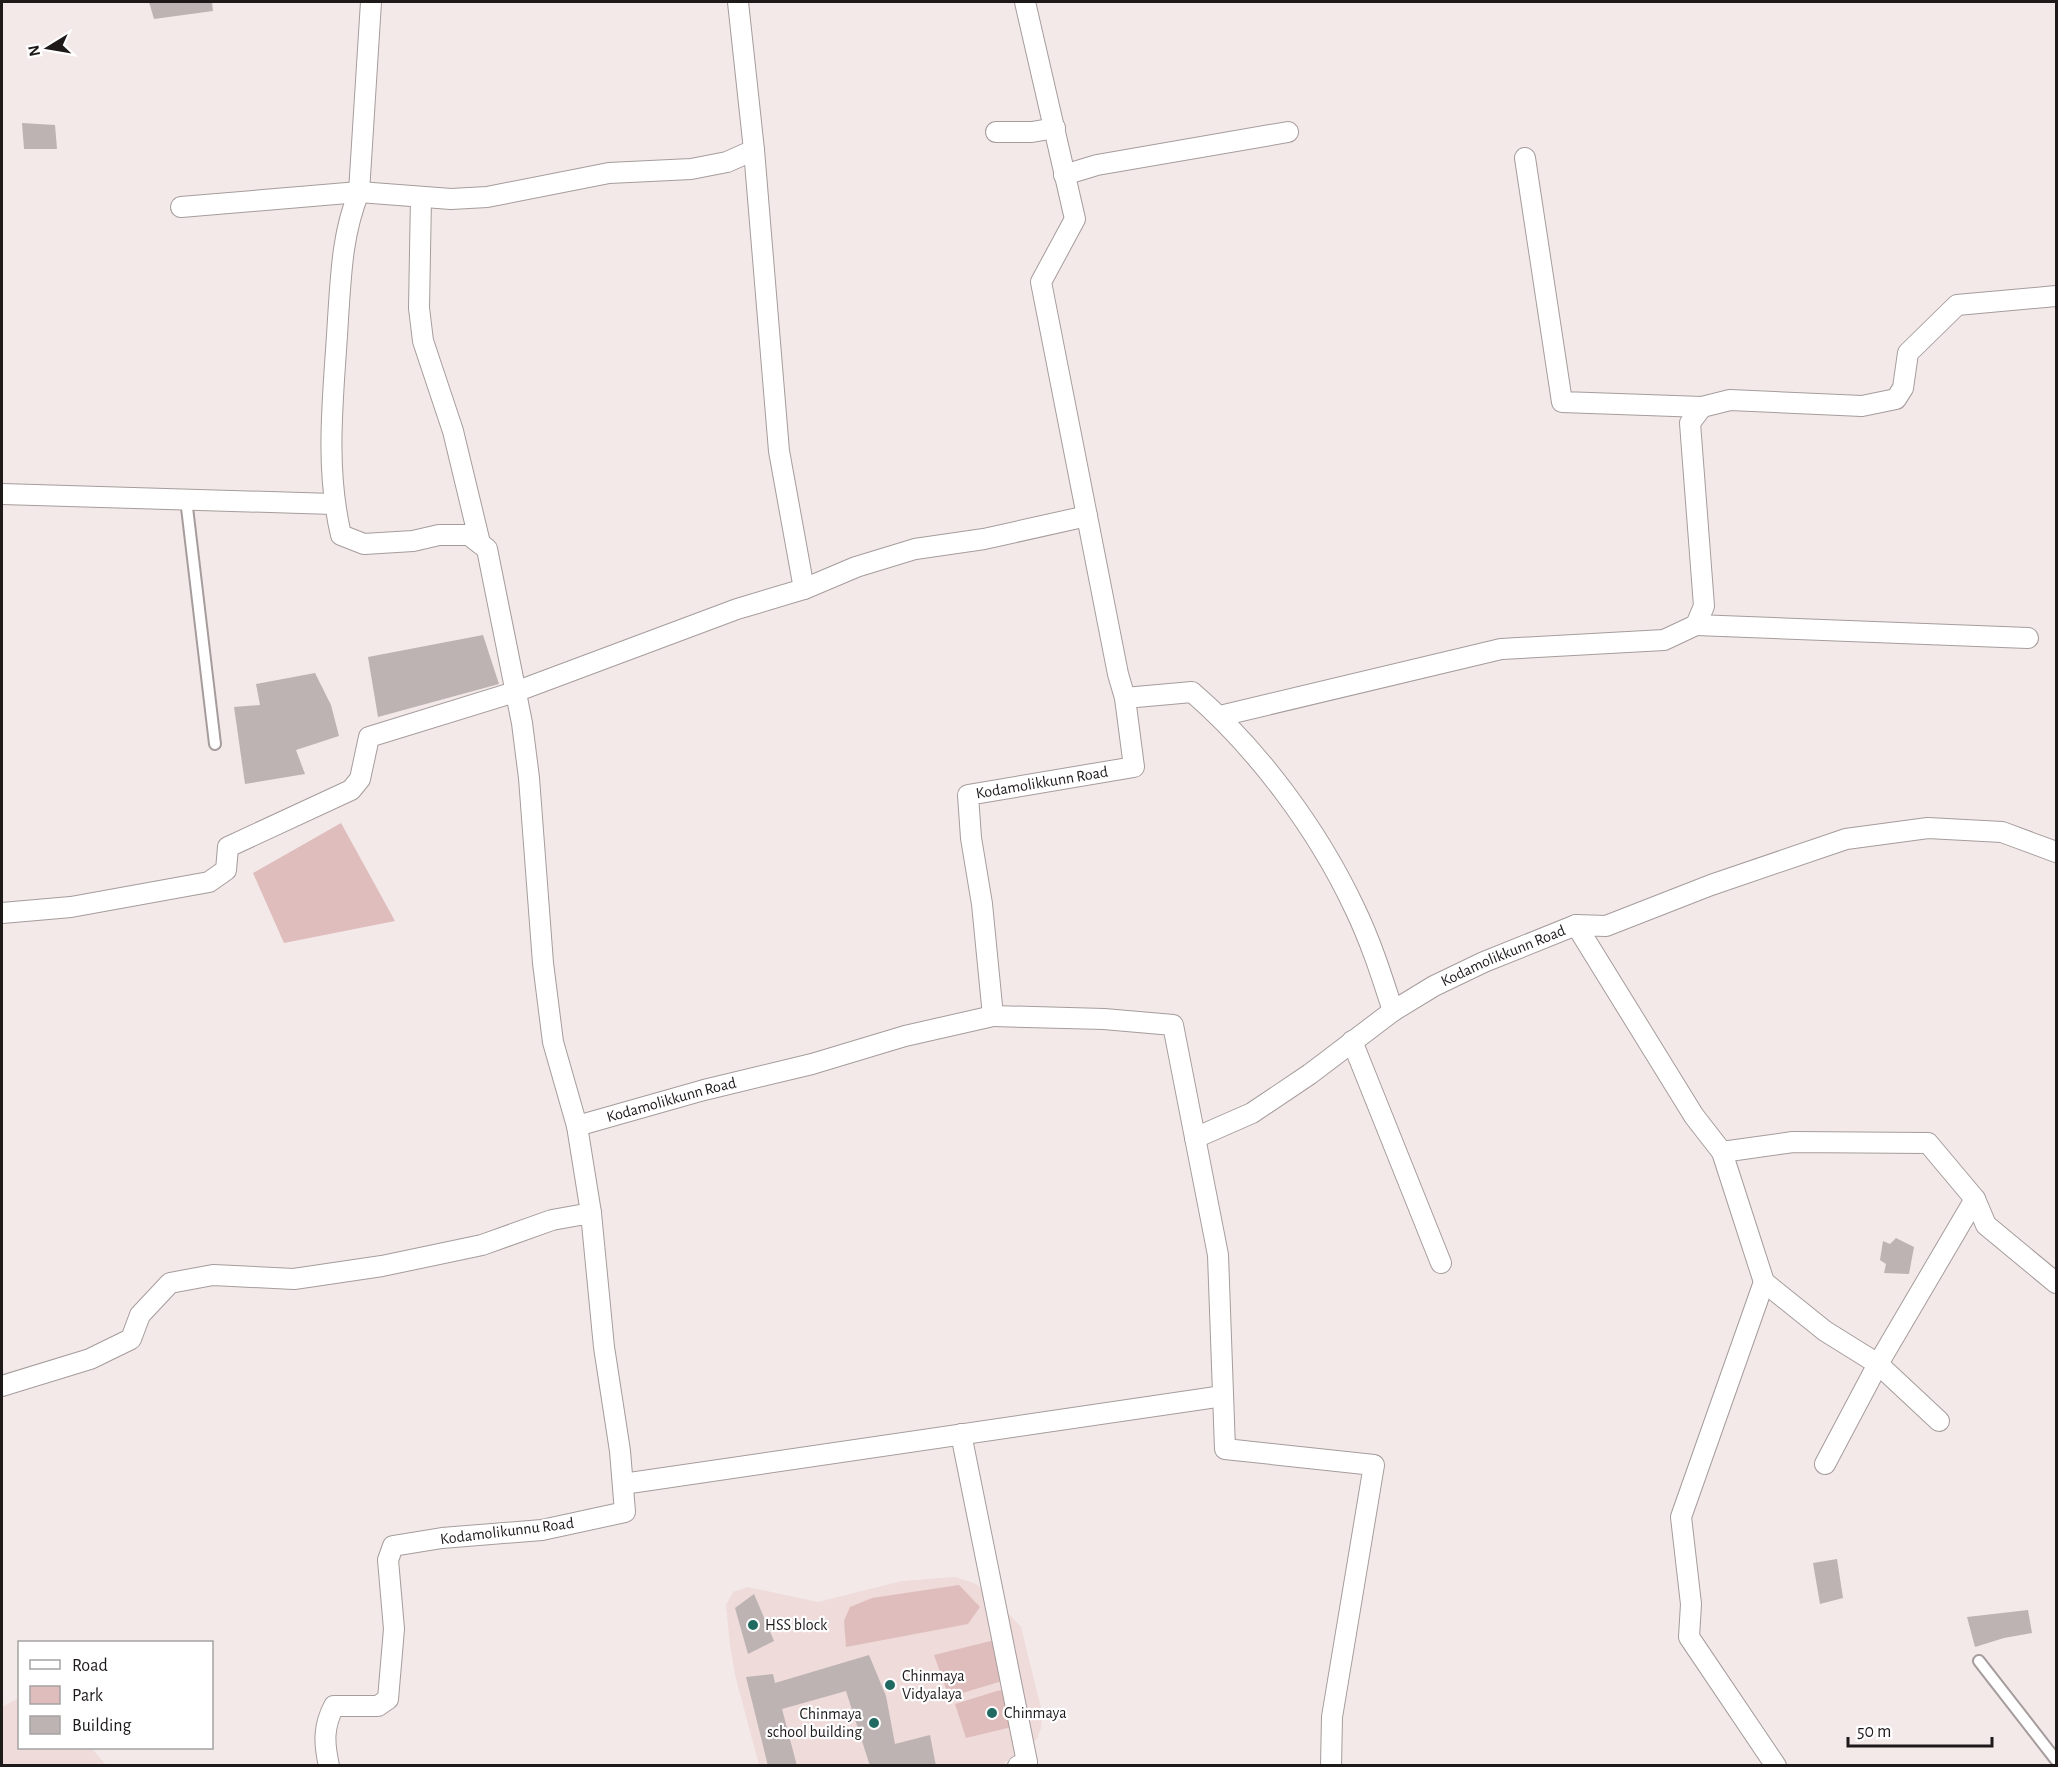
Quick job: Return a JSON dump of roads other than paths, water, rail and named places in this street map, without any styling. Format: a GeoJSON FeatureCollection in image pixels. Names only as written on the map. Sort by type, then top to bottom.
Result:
{"type":"FeatureCollection","features":[{"type":"Feature","properties":{"kind":"street"},"geometry":{"type":"LineString","coordinates":[[2,1386],[90,1359],[131,1339],[140,1315],[170,1283],[213,1275],[294,1279],[382,1266],[482,1245],[552,1220],[591,1213],[577,1126],[553,1042],[543,963],[529,778],[487,549],[469,535],[439,535],[413,541],[364,544],[341,535],[333,504],[330,469],[333,369],[341,258],[352,210],[359,192],[371,2]]}},
{"type":"Feature","properties":{"kind":"street"},"geometry":{"type":"LineString","coordinates":[[738,2],[754,150],[779,451],[804,589]]}},
{"type":"Feature","properties":{"kind":"street"},"geometry":{"type":"LineString","coordinates":[[1025,2],[1075,219],[1041,282],[1125,698],[1192,692],[1220,716],[1319,841],[1355,909],[1393,1011]]}},
{"type":"Feature","properties":{"kind":"street"},"geometry":{"type":"LineString","coordinates":[[996,132],[1032,132],[1055,128]]}},
{"type":"Feature","properties":{"kind":"street"},"geometry":{"type":"LineString","coordinates":[[1064,175],[1097,165],[1288,132]]}},
{"type":"Feature","properties":{"kind":"street"},"geometry":{"type":"LineString","coordinates":[[181,207],[359,192],[451,199],[487,197],[609,173],[691,169],[727,162],[754,150]]}},
{"type":"Feature","properties":{"kind":"street"},"geometry":{"type":"LineString","coordinates":[[1525,158],[1562,402],[1702,407],[1730,400],[1862,406],[1896,399],[1903,388],[1908,353],[1957,305],[2056,296]]}},
{"type":"Feature","properties":{"kind":"street"},"geometry":{"type":"LineString","coordinates":[[421,197],[419,308],[423,341],[453,432],[480,543]]}},
{"type":"Feature","properties":{"kind":"street"},"geometry":{"type":"LineString","coordinates":[[1696,625],[1704,606],[1690,423],[1702,407]]}},
{"type":"Feature","properties":{"kind":"street"},"geometry":{"type":"LineString","coordinates":[[2,494],[333,504]]}},
{"type":"Feature","properties":{"kind":"street"},"geometry":{"type":"LineString","coordinates":[[2,913],[71,907],[209,882],[226,870],[228,847],[351,790],[360,779],[369,737],[515,692],[737,609],[804,589],[856,567],[915,549],[984,539],[1087,516]]}},
{"type":"Feature","properties":{"kind":"street"},"geometry":{"type":"LineString","coordinates":[[1220,716],[1502,648],[1664,640],[1696,625],[2028,638]]}},
{"type":"Feature","properties":{"kind":"street","name":"Kodamolikkunn Road"},"geometry":{"type":"LineString","coordinates":[[577,1126],[704,1090],[802,1067],[905,1036],[993,1016],[982,904],[971,838],[968,795],[1134,767],[1125,698]]}},
{"type":"Feature","properties":{"kind":"street"},"geometry":{"type":"LineString","coordinates":[[1576,925],[1606,926],[1711,885],[1846,839],[1928,828],[2002,832],[2056,852]]}},
{"type":"Feature","properties":{"kind":"street"},"geometry":{"type":"LineString","coordinates":[[1576,925],[1694,1116],[1722,1152],[1764,1282],[1825,1331],[1878,1364],[1939,1421]]}},
{"type":"Feature","properties":{"kind":"street","name":"Kodamolikkunn Road"},"geometry":{"type":"LineString","coordinates":[[1195,1138],[1252,1113],[1393,1011],[1434,986],[1576,925]]}},
{"type":"Feature","properties":{"kind":"street"},"geometry":{"type":"LineString","coordinates":[[993,1016],[1104,1018],[1173,1025],[1218,1255],[1225,1449],[1374,1465],[1332,1717],[1331,1766]]}},
{"type":"Feature","properties":{"kind":"street"},"geometry":{"type":"LineString","coordinates":[[1352,1041],[1440,1263]]}},
{"type":"Feature","properties":{"kind":"street"},"geometry":{"type":"LineString","coordinates":[[1722,1152],[1793,1142],[1928,1143],[1975,1199],[1986,1225],[2056,1283]]}},
{"type":"Feature","properties":{"kind":"street"},"geometry":{"type":"LineString","coordinates":[[1825,1464],[1878,1364],[1975,1199]]}},
{"type":"Feature","properties":{"kind":"street","name":"Kodamolikunnu Road"},"geometry":{"type":"LineString","coordinates":[[329,1766],[324,1745],[326,1721],[334,1706],[378,1706],[388,1699],[394,1629],[388,1560],[393,1546],[442,1538],[542,1530],[625,1512],[604,1347],[591,1213]]}},
{"type":"Feature","properties":{"kind":"street"},"geometry":{"type":"LineString","coordinates":[[1764,1282],[1681,1517],[1691,1604],[1689,1637],[1776,1766]]}},
{"type":"Feature","properties":{"kind":"street"},"geometry":{"type":"LineString","coordinates":[[623,1484],[1223,1396]]}},
{"type":"Feature","properties":{"kind":"street"},"geometry":{"type":"LineString","coordinates":[[961,1434],[1027,1762],[1018,1766]]}},
{"type":"Feature","properties":{"kind":"lane"},"geometry":{"type":"LineString","coordinates":[[186,499],[215,744]]}},
{"type":"Feature","properties":{"kind":"lane"},"geometry":{"type":"LineString","coordinates":[[1979,1661],[2056,1760]]}},
{"type":"Feature","properties":{"kind":"place","name":"HSS block"},"geometry":{"type":"Point","coordinates":[753,1625]}},
{"type":"Feature","properties":{"kind":"place","name":"Chinmaya Vidyalaya"},"geometry":{"type":"Point","coordinates":[890,1685]}},
{"type":"Feature","properties":{"kind":"place","name":"Chinmaya"},"geometry":{"type":"Point","coordinates":[992,1713]}},
{"type":"Feature","properties":{"kind":"place","name":"Chinmaya school building"},"geometry":{"type":"Point","coordinates":[874,1723]}}]}
